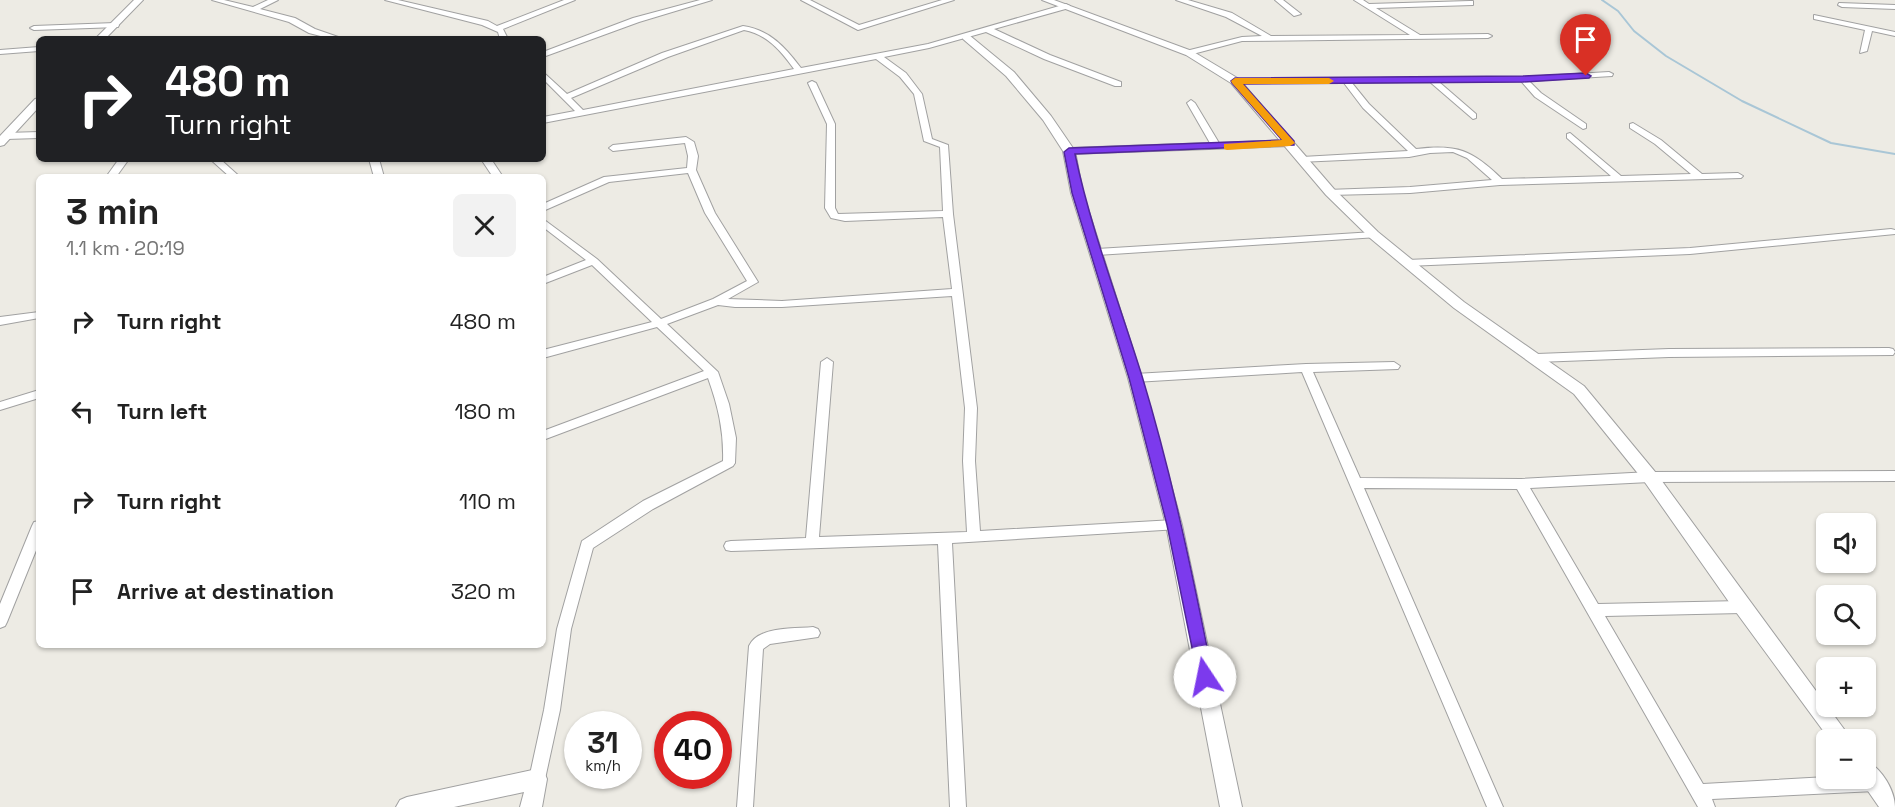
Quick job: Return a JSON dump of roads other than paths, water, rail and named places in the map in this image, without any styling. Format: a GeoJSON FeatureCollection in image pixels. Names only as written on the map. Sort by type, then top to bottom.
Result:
{"type":"FeatureCollection","features":[{"type":"Feature","properties":{"kind":"street"},"geometry":{"type":"LineString","coordinates":[[103,36],[139,0]]}},
{"type":"Feature","properties":{"kind":"street"},"geometry":{"type":"LineString","coordinates":[[216,0],[292,20],[312,31],[330,36]]}},
{"type":"Feature","properties":{"kind":"street"},"geometry":{"type":"LineString","coordinates":[[253,10],[274,0]]}},
{"type":"Feature","properties":{"kind":"street"},"geometry":{"type":"LineString","coordinates":[[389,0],[498,28],[572,0]]}},
{"type":"Feature","properties":{"kind":"street"},"geometry":{"type":"LineString","coordinates":[[546,54],[636,20],[708,0]]}},
{"type":"Feature","properties":{"kind":"street"},"geometry":{"type":"LineString","coordinates":[[805,0],[858,28],[950,0]]}},
{"type":"Feature","properties":{"kind":"street"},"geometry":{"type":"LineString","coordinates":[[911,0],[927,8]]}},
{"type":"Feature","properties":{"kind":"street"},"geometry":{"type":"LineString","coordinates":[[1180,0],[1229,15],[1269,37]]}},
{"type":"Feature","properties":{"kind":"street"},"geometry":{"type":"LineString","coordinates":[[1279,0],[1297,14]]}},
{"type":"Feature","properties":{"kind":"street"},"geometry":{"type":"LineString","coordinates":[[1358,0],[1420,38]]}},
{"type":"Feature","properties":{"kind":"street"},"geometry":{"type":"LineString","coordinates":[[1890,0],[1895,5]]}},
{"type":"Feature","properties":{"kind":"street"},"geometry":{"type":"LineString","coordinates":[[546,119],[800,72],[966,37],[1057,2],[1189,53],[1235,81],[1330,192],[1374,235],[1459,305],[1537,357],[1579,390],[1650,477],[1834,729]]}},
{"type":"Feature","properties":{"kind":"street"},"geometry":{"type":"LineString","coordinates":[[1367,6],[1470,3]]}},
{"type":"Feature","properties":{"kind":"street"},"geometry":{"type":"LineString","coordinates":[[1842,5],[1895,5]]}},
{"type":"Feature","properties":{"kind":"street"},"geometry":{"type":"LineString","coordinates":[[1817,18],[1895,34]]}},
{"type":"Feature","properties":{"kind":"street"},"geometry":{"type":"LineString","coordinates":[[34,28],[115,25]]}},
{"type":"Feature","properties":{"kind":"street"},"geometry":{"type":"LineString","coordinates":[[498,28],[502,36]]}},
{"type":"Feature","properties":{"kind":"street"},"geometry":{"type":"LineString","coordinates":[[566,98],[665,55],[743,28],[756,30],[779,44],[800,72]]}},
{"type":"Feature","properties":{"kind":"street"},"geometry":{"type":"LineString","coordinates":[[1863,51],[1869,28]]}},
{"type":"Feature","properties":{"kind":"street"},"geometry":{"type":"LineString","coordinates":[[987,29],[1047,57],[1118,84]]}},
{"type":"Feature","properties":{"kind":"street"},"geometry":{"type":"LineString","coordinates":[[1189,53],[1228,41],[1269,37],[1488,36]]}},
{"type":"Feature","properties":{"kind":"street"},"geometry":{"type":"LineString","coordinates":[[966,37],[1010,74],[1047,118],[1069,152],[1077,193],[1136,378],[1174,525],[1231,807]]}},
{"type":"Feature","properties":{"kind":"street"},"geometry":{"type":"LineString","coordinates":[[0,52],[36,49]]}},
{"type":"Feature","properties":{"kind":"street"},"geometry":{"type":"LineString","coordinates":[[878,56],[903,75],[918,94],[928,141],[944,145],[948,214],[971,408],[969,461],[974,537]]}},
{"type":"Feature","properties":{"kind":"street"},"geometry":{"type":"LineString","coordinates":[[1235,81],[1523,79],[1609,74]]}},
{"type":"Feature","properties":{"kind":"street"},"geometry":{"type":"LineString","coordinates":[[546,77],[581,113]]}},
{"type":"Feature","properties":{"kind":"street"},"geometry":{"type":"LineString","coordinates":[[1431,79],[1473,116]]}},
{"type":"Feature","properties":{"kind":"street"},"geometry":{"type":"LineString","coordinates":[[1523,79],[1539,95],[1583,126]]}},
{"type":"Feature","properties":{"kind":"street"},"geometry":{"type":"LineString","coordinates":[[1347,81],[1366,106],[1414,152]]}},
{"type":"Feature","properties":{"kind":"street"},"geometry":{"type":"LineString","coordinates":[[812,83],[831,124],[830,208],[834,216],[845,218],[948,214]]}},
{"type":"Feature","properties":{"kind":"street"},"geometry":{"type":"LineString","coordinates":[[1191,103],[1217,147]]}},
{"type":"Feature","properties":{"kind":"street"},"geometry":{"type":"LineString","coordinates":[[3,139],[36,104]]}},
{"type":"Feature","properties":{"kind":"street"},"geometry":{"type":"LineString","coordinates":[[1632,126],[1658,142],[1700,177]]}},
{"type":"Feature","properties":{"kind":"street"},"geometry":{"type":"LineString","coordinates":[[3,139],[36,135]]}},
{"type":"Feature","properties":{"kind":"street"},"geometry":{"type":"LineString","coordinates":[[1570,136],[1619,179]]}},
{"type":"Feature","properties":{"kind":"street"},"geometry":{"type":"LineString","coordinates":[[546,353],[660,322],[717,301],[753,282],[710,213],[691,170],[693,156],[690,142],[686,140],[613,148]]}},
{"type":"Feature","properties":{"kind":"street"},"geometry":{"type":"LineString","coordinates":[[1069,152],[1290,143]]}},
{"type":"Feature","properties":{"kind":"street"},"geometry":{"type":"LineString","coordinates":[[1302,160],[1410,154],[1447,148],[1462,150],[1481,163],[1500,182]]}},
{"type":"Feature","properties":{"kind":"street"},"geometry":{"type":"LineString","coordinates":[[218,162],[232,174]]}},
{"type":"Feature","properties":{"kind":"street"},"geometry":{"type":"LineString","coordinates":[[546,207],[607,178],[691,170]]}},
{"type":"Feature","properties":{"kind":"street"},"geometry":{"type":"LineString","coordinates":[[1330,192],[1500,182],[1738,176]]}},
{"type":"Feature","properties":{"kind":"street"},"geometry":{"type":"LineString","coordinates":[[531,807],[552,710],[564,629],[588,545],[648,506],[729,463],[730,438],[723,404],[712,372],[593,261],[546,224]]}},
{"type":"Feature","properties":{"kind":"street"},"geometry":{"type":"LineString","coordinates":[[1407,262],[1690,251],[1891,232]]}},
{"type":"Feature","properties":{"kind":"street"},"geometry":{"type":"LineString","coordinates":[[1097,252],[1374,235]]}},
{"type":"Feature","properties":{"kind":"street"},"geometry":{"type":"LineString","coordinates":[[546,280],[593,261]]}},
{"type":"Feature","properties":{"kind":"street"},"geometry":{"type":"LineString","coordinates":[[717,301],[735,304],[782,304],[956,291]]}},
{"type":"Feature","properties":{"kind":"street"},"geometry":{"type":"LineString","coordinates":[[0,321],[36,315]]}},
{"type":"Feature","properties":{"kind":"street"},"geometry":{"type":"LineString","coordinates":[[1537,357],[1669,353],[1889,352]]}},
{"type":"Feature","properties":{"kind":"street"},"geometry":{"type":"LineString","coordinates":[[812,543],[827,362]]}},
{"type":"Feature","properties":{"kind":"street"},"geometry":{"type":"LineString","coordinates":[[1136,378],[1306,368],[1394,366]]}},
{"type":"Feature","properties":{"kind":"street"},"geometry":{"type":"LineString","coordinates":[[1306,368],[1495,807]]}},
{"type":"Feature","properties":{"kind":"street"},"geometry":{"type":"LineString","coordinates":[[546,435],[712,372]]}},
{"type":"Feature","properties":{"kind":"street"},"geometry":{"type":"LineString","coordinates":[[0,406],[36,395]]}},
{"type":"Feature","properties":{"kind":"street"},"geometry":{"type":"LineString","coordinates":[[1354,483],[1521,484],[1650,477],[1895,476]]}},
{"type":"Feature","properties":{"kind":"street"},"geometry":{"type":"LineString","coordinates":[[1521,484],[1703,799],[1816,784]]}},
{"type":"Feature","properties":{"kind":"street"},"geometry":{"type":"LineString","coordinates":[[731,546],[974,537],[1174,525]]}},
{"type":"Feature","properties":{"kind":"street"},"geometry":{"type":"LineString","coordinates":[[0,622],[36,533]]}},
{"type":"Feature","properties":{"kind":"street"},"geometry":{"type":"LineString","coordinates":[[945,538],[958,807]]}},
{"type":"Feature","properties":{"kind":"street"},"geometry":{"type":"LineString","coordinates":[[1592,609],[1742,606]]}},
{"type":"Feature","properties":{"kind":"street"},"geometry":{"type":"LineString","coordinates":[[745,807],[756,646],[766,638],[813,633]]}},
{"type":"Feature","properties":{"kind":"street"},"geometry":{"type":"LineString","coordinates":[[407,807],[537,779]]}},
{"type":"Feature","properties":{"kind":"street"},"geometry":{"type":"LineString","coordinates":[[1876,784],[1892,807]]}},
{"type":"Feature","properties":{"kind":"waterway"},"geometry":{"type":"LineString","coordinates":[[1602,0],[1618,11],[1634,31],[1666,56],[1742,101],[1831,143],[1895,154]]}}]}
